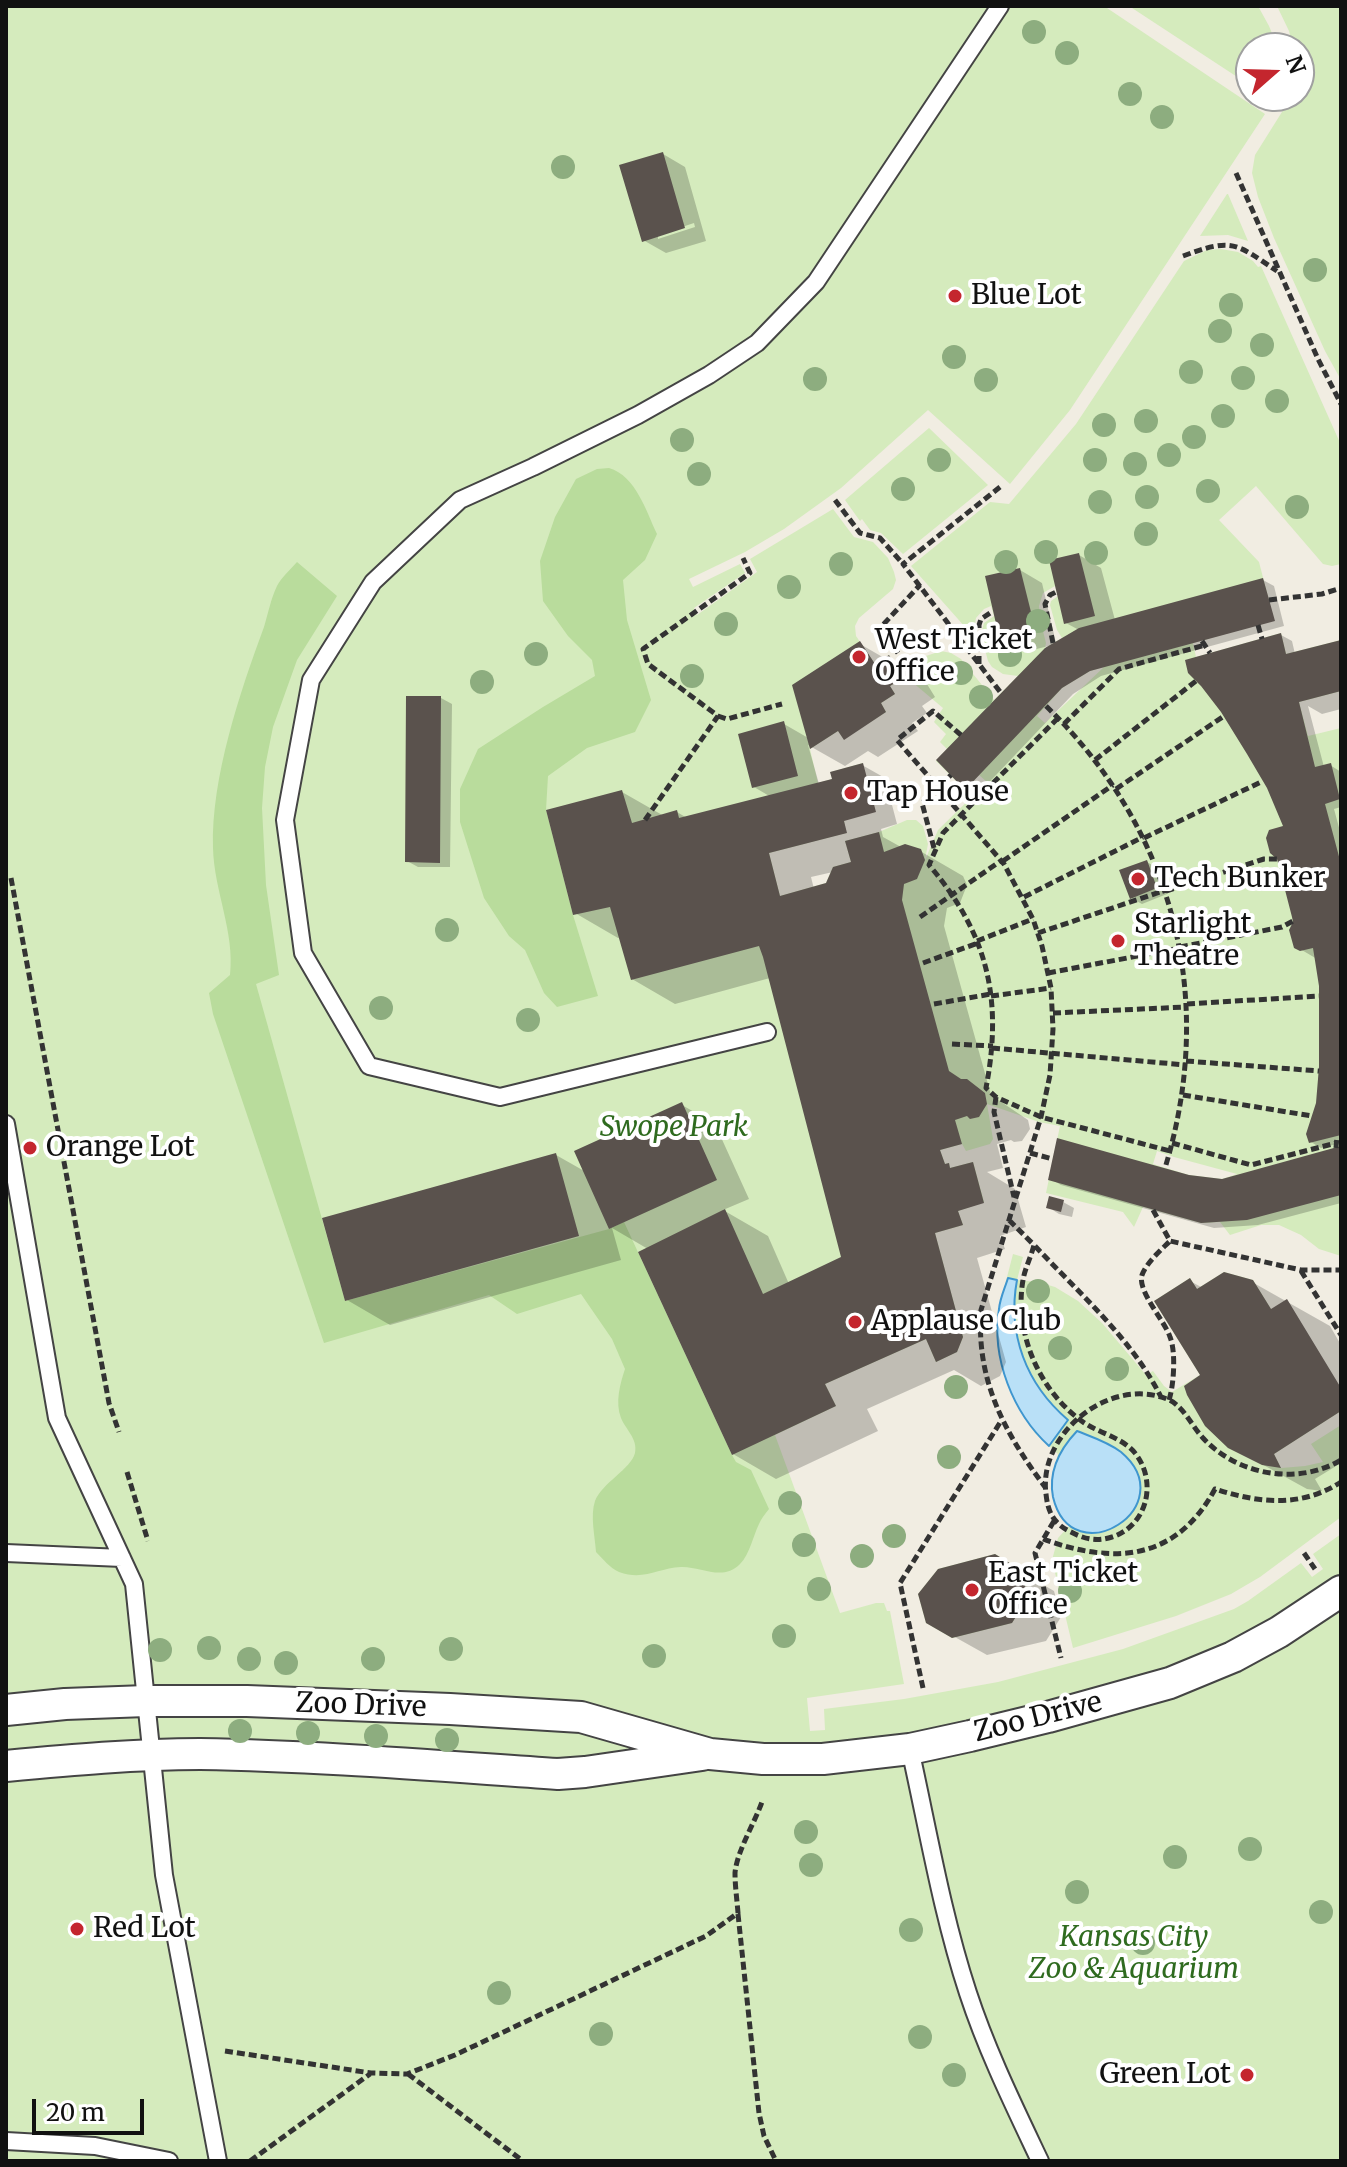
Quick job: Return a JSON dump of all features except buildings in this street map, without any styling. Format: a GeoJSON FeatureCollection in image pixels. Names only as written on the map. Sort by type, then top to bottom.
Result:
{"type":"FeatureCollection","features":[{"type":"Feature","properties":{"kind":"street","name":"Zoo Drive"},"geometry":{"type":"LineString","coordinates":[[6,1710],[146,1701],[247,1701],[450,1709],[581,1717],[710,1754],[763,1759],[823,1759],[910,1749],[1048,1717],[1170,1683],[1245,1651],[1279,1632],[1330,1582]]}},
{"type":"Feature","properties":{"kind":"street","name":"Zoo Drive"},"geometry":{"type":"LineString","coordinates":[[6,1766],[198,1754],[369,1761],[558,1774],[710,1754]]}},
{"type":"Feature","properties":{"kind":"lane"},"geometry":{"type":"LineString","coordinates":[[767,1032],[500,1097],[369,1066],[303,953],[285,820],[311,680],[373,582],[460,500],[638,415],[709,375],[757,343],[816,282],[1000,6]]}},
{"type":"Feature","properties":{"kind":"lane"},"geometry":{"type":"LineString","coordinates":[[6,1124],[57,1418],[134,1584],[164,1875],[218,2161]]}},
{"type":"Feature","properties":{"kind":"lane"},"geometry":{"type":"LineString","coordinates":[[6,1553],[122,1558]]}},
{"type":"Feature","properties":{"kind":"lane"},"geometry":{"type":"LineString","coordinates":[[910,1749],[946,1916],[967,1991],[994,2064],[1040,2161]]}},
{"type":"Feature","properties":{"kind":"lane"},"geometry":{"type":"LineString","coordinates":[[6,2141],[95,2146],[169,2161]]}},
{"type":"Feature","properties":{"kind":"path"},"geometry":{"type":"LineString","coordinates":[[1236,173],[1341,404]]}},
{"type":"Feature","properties":{"kind":"path"},"geometry":{"type":"LineString","coordinates":[[1183,256],[1228,245],[1240,247],[1279,272]]}},
{"type":"Feature","properties":{"kind":"path"},"geometry":{"type":"LineString","coordinates":[[903,564],[1000,487]]}},
{"type":"Feature","properties":{"kind":"path"},"geometry":{"type":"LineString","coordinates":[[835,500],[860,533],[880,538],[903,564],[1001,693]]}},
{"type":"Feature","properties":{"kind":"path"},"geometry":{"type":"LineString","coordinates":[[743,558],[750,573],[643,649],[648,664],[718,716],[727,719],[782,704]]}},
{"type":"Feature","properties":{"kind":"path"},"geometry":{"type":"LineString","coordinates":[[898,653],[880,628],[920,585]]}},
{"type":"Feature","properties":{"kind":"path"},"geometry":{"type":"LineString","coordinates":[[1269,600],[1322,594],[1341,588]]}},
{"type":"Feature","properties":{"kind":"path"},"geometry":{"type":"LineString","coordinates":[[1053,643],[1045,604],[1056,592]]}},
{"type":"Feature","properties":{"kind":"path"},"geometry":{"type":"LineString","coordinates":[[979,664],[979,625],[981,619],[993,611]]}},
{"type":"Feature","properties":{"kind":"path"},"geometry":{"type":"LineString","coordinates":[[1258,625],[1262,639]]}},
{"type":"Feature","properties":{"kind":"path"},"geometry":{"type":"LineString","coordinates":[[1064,724],[1119,669],[1204,643],[1210,653]]}},
{"type":"Feature","properties":{"kind":"path"},"geometry":{"type":"LineString","coordinates":[[1095,760],[1196,681]]}},
{"type":"Feature","properties":{"kind":"path"},"geometry":{"type":"LineString","coordinates":[[1046,706],[1095,760],[1114,787],[1144,838],[1166,891],[1180,948],[1186,1005],[1186,1063],[1165,1168]]}},
{"type":"Feature","properties":{"kind":"path"},"geometry":{"type":"LineString","coordinates":[[961,735],[933,711],[897,740],[1002,861],[1024,897],[1033,919],[1051,988],[1050,1075],[1041,1117],[981,1310],[980,1328],[980,1347],[989,1387],[1002,1420],[1045,1487]]}},
{"type":"Feature","properties":{"kind":"path"},"geometry":{"type":"LineString","coordinates":[[645,820],[718,716]]}},
{"type":"Feature","properties":{"kind":"path"},"geometry":{"type":"LineString","coordinates":[[920,917],[1224,716]]}},
{"type":"Feature","properties":{"kind":"path"},"geometry":{"type":"LineString","coordinates":[[1058,718],[943,833],[929,865],[969,922],[986,967],[991,995],[993,1047],[986,1088],[996,1097],[1041,1117],[1170,1151]]}},
{"type":"Feature","properties":{"kind":"path"},"geometry":{"type":"LineString","coordinates":[[935,851],[922,803],[951,775]]}},
{"type":"Feature","properties":{"kind":"path"},"geometry":{"type":"LineString","coordinates":[[1024,897],[1263,781]]}},
{"type":"Feature","properties":{"kind":"path"},"geometry":{"type":"LineString","coordinates":[[1038,933],[1264,859],[1277,859]]}},
{"type":"Feature","properties":{"kind":"path"},"geometry":{"type":"LineString","coordinates":[[11,878],[109,1403],[119,1432]]}},
{"type":"Feature","properties":{"kind":"path"},"geometry":{"type":"LineString","coordinates":[[923,963],[1033,919]]}},
{"type":"Feature","properties":{"kind":"path"},"geometry":{"type":"LineString","coordinates":[[1048,973],[1282,927],[1293,921]]}},
{"type":"Feature","properties":{"kind":"path"},"geometry":{"type":"LineString","coordinates":[[934,1004],[1051,988]]}},
{"type":"Feature","properties":{"kind":"path"},"geometry":{"type":"LineString","coordinates":[[1053,1013],[1319,996]]}},
{"type":"Feature","properties":{"kind":"path"},"geometry":{"type":"LineString","coordinates":[[952,1044],[1052,1054],[1319,1071]]}},
{"type":"Feature","properties":{"kind":"path"},"geometry":{"type":"LineString","coordinates":[[1182,1095],[1312,1116]]}},
{"type":"Feature","properties":{"kind":"path"},"geometry":{"type":"LineString","coordinates":[[996,1097],[994,1112],[1015,1201]]}},
{"type":"Feature","properties":{"kind":"path"},"geometry":{"type":"LineString","coordinates":[[1172,1143],[1251,1165],[1336,1142]]}},
{"type":"Feature","properties":{"kind":"path"},"geometry":{"type":"LineString","coordinates":[[1030,1153],[1053,1159]]}},
{"type":"Feature","properties":{"kind":"path"},"geometry":{"type":"LineString","coordinates":[[1153,1210],[1170,1241],[1301,1270],[1341,1270]]}},
{"type":"Feature","properties":{"kind":"path"},"geometry":{"type":"LineString","coordinates":[[1009,1220],[1117,1333],[1149,1373],[1161,1397]]}},
{"type":"Feature","properties":{"kind":"path"},"geometry":{"type":"LineString","coordinates":[[1169,1400],[1172,1392],[1173,1346],[1141,1282],[1142,1274],[1170,1241]]}},
{"type":"Feature","properties":{"kind":"path"},"geometry":{"type":"LineString","coordinates":[[1034,1245],[1023,1280],[1024,1331],[1045,1382],[1077,1419],[1134,1452],[1141,1462],[1148,1484],[1144,1507],[1138,1518],[1113,1537],[1092,1540],[1065,1530],[1050,1516],[1045,1487],[1053,1449],[1077,1419],[1107,1402],[1130,1394],[1149,1394],[1177,1403],[1205,1440],[1228,1457],[1254,1469],[1280,1475],[1305,1474],[1341,1460]]}},
{"type":"Feature","properties":{"kind":"path"},"geometry":{"type":"LineString","coordinates":[[1301,1270],[1341,1335]]}},
{"type":"Feature","properties":{"kind":"path"},"geometry":{"type":"LineString","coordinates":[[923,1688],[900,1583],[1002,1420]]}},
{"type":"Feature","properties":{"kind":"path"},"geometry":{"type":"LineString","coordinates":[[127,1472],[148,1541]]}},
{"type":"Feature","properties":{"kind":"path"},"geometry":{"type":"LineString","coordinates":[[1043,1539],[1067,1548],[1121,1555],[1148,1550],[1187,1527],[1206,1506],[1215,1489],[1254,1500],[1277,1501],[1306,1497],[1341,1482]]}},
{"type":"Feature","properties":{"kind":"path"},"geometry":{"type":"LineString","coordinates":[[1054,1521],[1035,1553],[1061,1658]]}},
{"type":"Feature","properties":{"kind":"path"},"geometry":{"type":"LineString","coordinates":[[1304,1553],[1330,1582]]}},
{"type":"Feature","properties":{"kind":"path"},"geometry":{"type":"LineString","coordinates":[[763,1799],[744,1841],[735,1871],[759,2113],[764,2136],[776,2161]]}},
{"type":"Feature","properties":{"kind":"path"},"geometry":{"type":"LineString","coordinates":[[224,2050],[371,2073],[407,2074],[455,2055],[706,1936],[738,1913]]}},
{"type":"Feature","properties":{"kind":"path"},"geometry":{"type":"LineString","coordinates":[[250,2161],[371,2073]]}},
{"type":"Feature","properties":{"kind":"path"},"geometry":{"type":"LineString","coordinates":[[407,2074],[523,2161]]}},
{"type":"Feature","properties":{"kind":"green space","name":"Swope Park"},"geometry":{"type":"Polygon","coordinates":[[[6,6],[1341,6],[1341,2161],[6,2161],[6,6]]]}},
{"type":"Feature","properties":{"kind":"green space"},"geometry":{"type":"Polygon","coordinates":[[[609,468],[633,486],[657,534],[645,560],[623,580],[627,620],[651,700],[635,732],[587,748],[548,776],[546,810],[598,996],[557,1007],[544,993],[525,950],[509,936],[484,898],[460,822],[460,789],[478,749],[595,676],[592,660],[568,636],[543,601],[540,561],[555,517],[576,479],[597,469],[609,468]]]}},
{"type":"Feature","properties":{"kind":"green space"},"geometry":{"type":"Polygon","coordinates":[[[297,562],[337,596],[297,660],[273,727],[265,767],[262,808],[266,885],[279,975],[256,984],[345,1301],[609,1229],[624,1222],[732,1455],[736,1462],[751,1470],[769,1509],[746,1555],[733,1569],[719,1573],[681,1567],[636,1575],[619,1572],[596,1552],[595,1501],[628,1465],[635,1448],[618,1406],[625,1369],[612,1339],[581,1294],[517,1314],[489,1295],[324,1343],[213,1014],[209,993],[230,975],[231,959],[213,848],[222,764],[273,596],[281,580],[297,562]]]}},
{"type":"Feature","properties":{"kind":"shaded area"},"geometry":{"type":"Polygon","coordinates":[[[1104,6],[1129,6],[1235,76],[1235,94],[1104,6]]]}},
{"type":"Feature","properties":{"kind":"shaded area"},"geometry":{"type":"Polygon","coordinates":[[[1258,6],[1277,6],[1289,32],[1271,32],[1258,6]]]}},
{"type":"Feature","properties":{"kind":"shaded area"},"geometry":{"type":"Polygon","coordinates":[[[1262,112],[1282,112],[1255,155],[1252,173],[1274,238],[1341,380],[1341,445],[1261,266],[1258,267],[1238,252],[1221,249],[1207,250],[1184,261],[1076,424],[1009,504],[990,502],[911,566],[973,636],[976,618],[991,606],[994,616],[984,623],[982,630],[988,661],[1003,674],[1018,676],[994,700],[961,659],[941,651],[926,656],[905,676],[943,708],[934,722],[946,734],[940,742],[947,749],[936,761],[965,790],[979,775],[987,782],[938,830],[925,860],[928,844],[923,826],[916,820],[907,820],[845,841],[851,862],[833,867],[826,883],[780,896],[769,853],[846,833],[844,821],[863,763],[831,772],[832,779],[818,783],[810,749],[838,731],[844,739],[886,712],[881,703],[895,694],[890,686],[903,678],[889,655],[875,664],[856,636],[855,626],[859,618],[893,589],[896,580],[894,572],[888,558],[873,542],[854,537],[833,509],[750,559],[757,572],[697,615],[694,608],[745,573],[740,564],[693,587],[689,579],[784,529],[841,488],[928,410],[1010,484],[1070,410],[1265,114],[1262,112]],[[1228,194],[1200,236],[1228,235],[1248,241],[1228,194]],[[929,428],[845,500],[860,521],[862,519],[870,530],[881,533],[903,554],[988,485],[929,428]]]}},
{"type":"Feature","properties":{"kind":"shaded area"},"geometry":{"type":"Polygon","coordinates":[[[1256,486],[1323,564],[1341,564],[1341,640],[1286,654],[1281,633],[1196,657],[1193,643],[1274,620],[1259,562],[1219,520],[1256,486]]]}},
{"type":"Feature","properties":{"kind":"shaded area"},"geometry":{"type":"Polygon","coordinates":[[[1055,586],[1058,596],[1050,605],[1062,638],[1045,648],[1039,606],[1043,593],[1055,586]]]}},
{"type":"Feature","properties":{"kind":"shaded area"},"geometry":{"type":"Polygon","coordinates":[[[1104,667],[1045,723],[1037,716],[1062,688],[1090,671],[1104,667]]]}},
{"type":"Feature","properties":{"kind":"shaded area"},"geometry":{"type":"Polygon","coordinates":[[[1341,691],[1341,728],[1308,736],[1299,702],[1341,691]]]}},
{"type":"Feature","properties":{"kind":"shaded area"},"geometry":{"type":"Polygon","coordinates":[[[987,1104],[1060,1126],[1046,1193],[1123,1212],[1134,1227],[1143,1207],[1201,1223],[1220,1222],[1230,1235],[1261,1225],[1279,1225],[1301,1235],[1319,1249],[1341,1256],[1341,1388],[1271,1309],[1253,1280],[1224,1272],[1197,1289],[1190,1278],[1154,1301],[1200,1375],[1172,1392],[1153,1371],[1146,1375],[1102,1323],[1078,1301],[1055,1287],[1017,1280],[1023,1257],[1013,1254],[999,1308],[999,1339],[1006,1379],[1024,1417],[1035,1433],[1058,1454],[1053,1496],[1063,1520],[1070,1525],[1058,1538],[1052,1560],[1073,1648],[1176,1616],[1231,1594],[1260,1577],[1341,1517],[1341,1534],[1313,1554],[1323,1569],[1312,1577],[1301,1563],[1234,1609],[1123,1649],[998,1682],[824,1709],[825,1730],[810,1731],[807,1698],[904,1684],[890,1611],[884,1603],[840,1613],[775,1435],[836,1406],[825,1384],[926,1339],[936,1362],[957,1352],[963,1337],[935,1233],[963,1225],[958,1211],[984,1202],[973,1162],[950,1168],[949,1163],[945,1164],[940,1150],[962,1144],[966,1151],[990,1144],[993,1139],[987,1104]],[[995,1554],[938,1569],[918,1594],[926,1623],[952,1638],[1012,1623],[1028,1597],[1021,1570],[995,1554]]]}},
{"type":"Feature","properties":{"kind":"shaded area"},"geometry":{"type":"Polygon","coordinates":[[[1157,1151],[1237,1174],[1222,1179],[1189,1175],[1153,1164],[1157,1151]]]}},
{"type":"Feature","properties":{"kind":"shaded area"},"geometry":{"type":"Polygon","coordinates":[[[1341,1411],[1341,1425],[1311,1444],[1323,1462],[1281,1468],[1274,1454],[1341,1411]]]}},
{"type":"Feature","properties":{"kind":"water"},"geometry":{"type":"Polygon","coordinates":[[[1008,1278],[1017,1280],[1015,1320],[1023,1357],[1041,1391],[1068,1420],[1049,1446],[1036,1433],[1015,1401],[1002,1365],[997,1328],[1000,1301],[1008,1278]]]}},
{"type":"Feature","properties":{"kind":"water"},"geometry":{"type":"Polygon","coordinates":[[[1077,1431],[1116,1448],[1137,1473],[1140,1493],[1133,1511],[1118,1525],[1100,1532],[1081,1531],[1064,1520],[1053,1497],[1054,1469],[1065,1445],[1077,1431]]]}},
{"type":"Feature","properties":{"kind":"place","name":"Blue Lot"},"geometry":{"type":"Point","coordinates":[955,296]}},
{"type":"Feature","properties":{"kind":"place","name":"West Ticket Office"},"geometry":{"type":"Point","coordinates":[859,657]}},
{"type":"Feature","properties":{"kind":"place","name":"Tap House"},"geometry":{"type":"Point","coordinates":[851,793]}},
{"type":"Feature","properties":{"kind":"place","name":"Tech Bunker"},"geometry":{"type":"Point","coordinates":[1138,879]}},
{"type":"Feature","properties":{"kind":"place","name":"Starlight Theatre"},"geometry":{"type":"Point","coordinates":[1118,941]}},
{"type":"Feature","properties":{"kind":"place","name":"Orange Lot"},"geometry":{"type":"Point","coordinates":[30,1148]}},
{"type":"Feature","properties":{"kind":"place","name":"Applause Club"},"geometry":{"type":"Point","coordinates":[855,1322]}},
{"type":"Feature","properties":{"kind":"place","name":"East Ticket Office"},"geometry":{"type":"Point","coordinates":[972,1590]}},
{"type":"Feature","properties":{"kind":"place","name":"Red Lot"},"geometry":{"type":"Point","coordinates":[77,1929]}},
{"type":"Feature","properties":{"kind":"place","name":"Green Lot"},"geometry":{"type":"Point","coordinates":[1247,2075]}},
{"type":"Feature","properties":{"kind":"park label","name":"Kansas City Zoo & Aquarium"},"geometry":{"type":"Point","coordinates":[1134,1954]}}]}
